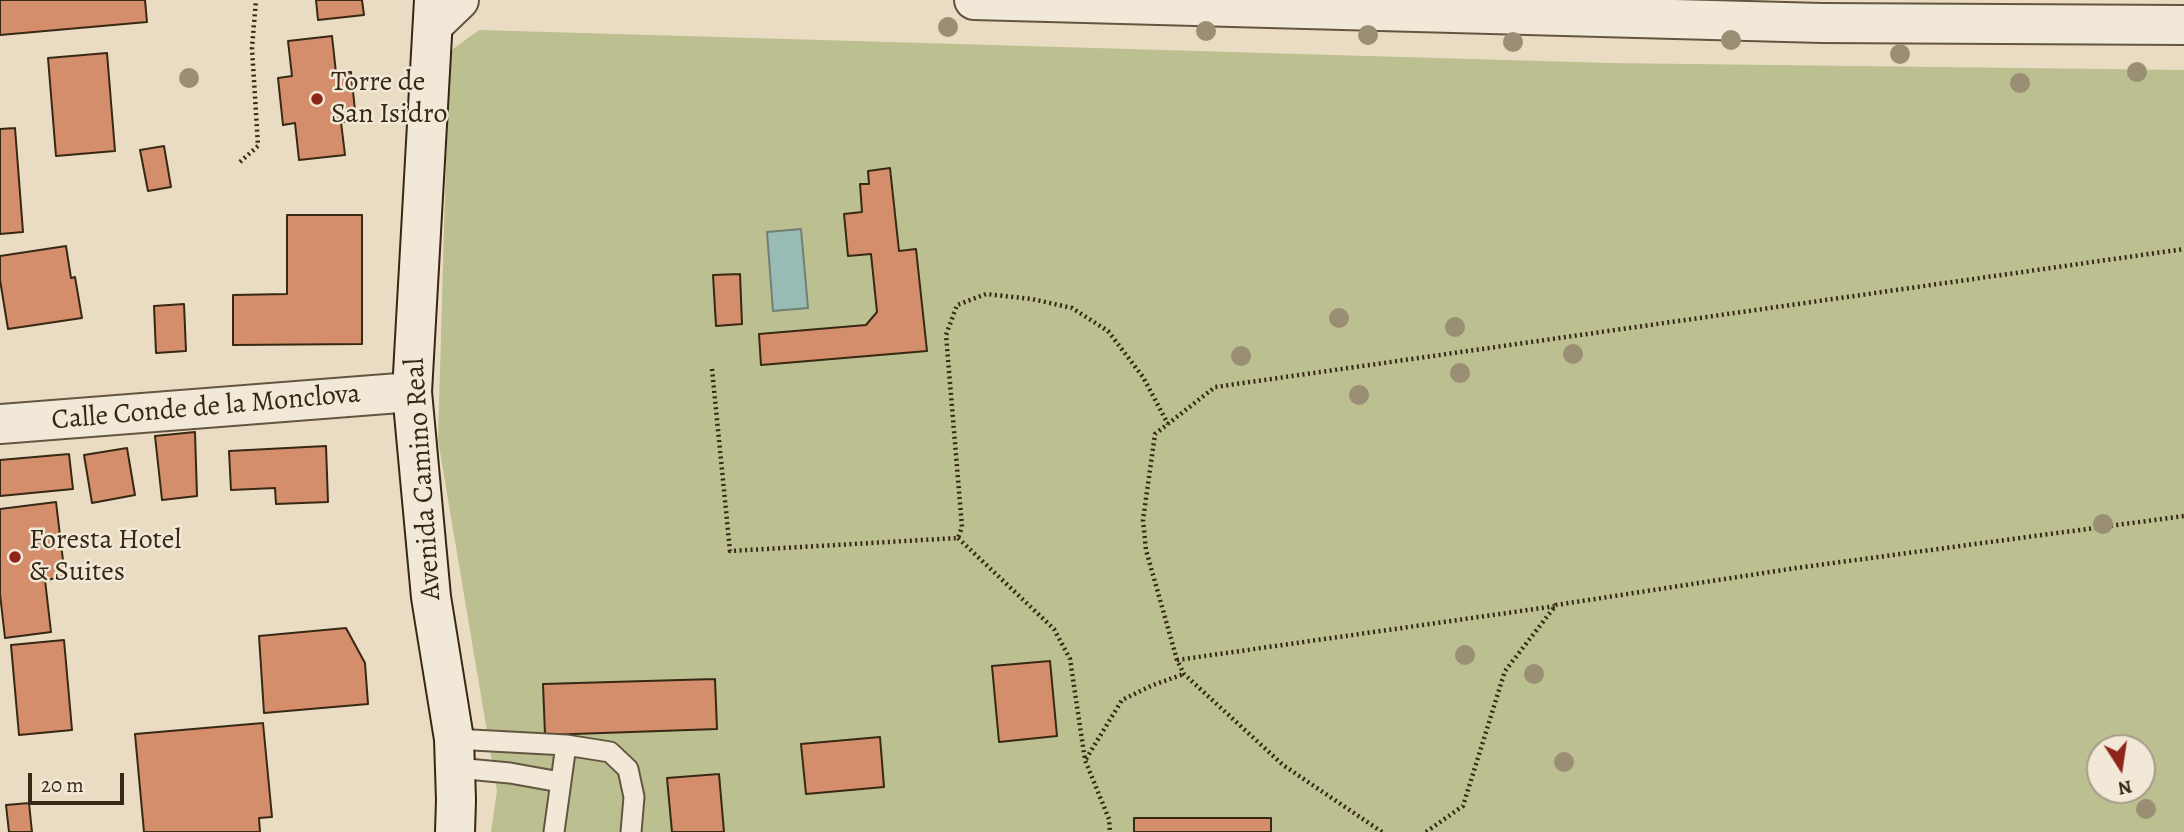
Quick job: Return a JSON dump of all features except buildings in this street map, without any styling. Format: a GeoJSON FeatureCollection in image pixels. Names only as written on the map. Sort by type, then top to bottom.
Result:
{"type":"FeatureCollection","features":[{"type":"Feature","properties":{"kind":"street"},"geometry":{"type":"LineString","coordinates":[[974,0],[1822,11],[2184,25]]}},
{"type":"Feature","properties":{"kind":"street","name":"Avenida Camino Real"},"geometry":{"type":"LineString","coordinates":[[442,8],[412,392],[431,597],[455,754],[455,832]]}},
{"type":"Feature","properties":{"kind":"street","name":"Calle Conde de la Monclova"},"geometry":{"type":"LineString","coordinates":[[0,424],[412,392]]}},
{"type":"Feature","properties":{"kind":"lane"},"geometry":{"type":"LineString","coordinates":[[554,832],[566,745]]}},
{"type":"Feature","properties":{"kind":"lane"},"geometry":{"type":"LineString","coordinates":[[455,754],[566,745],[610,752],[628,769],[634,797],[631,832]]}},
{"type":"Feature","properties":{"kind":"lane"},"geometry":{"type":"LineString","coordinates":[[455,754],[510,774],[561,782]]}},
{"type":"Feature","properties":{"kind":"path"},"geometry":{"type":"LineString","coordinates":[[240,162],[258,146],[252,48],[256,0]]}},
{"type":"Feature","properties":{"kind":"path"},"geometry":{"type":"LineString","coordinates":[[1382,832],[1283,765],[1184,674],[1177,660],[1146,550],[1143,520],[1155,434],[1215,387],[2184,249]]}},
{"type":"Feature","properties":{"kind":"path"},"geometry":{"type":"LineString","coordinates":[[958,538],[962,527],[946,335],[957,305],[986,294],[1032,299],[1072,308],[1108,331],[1143,377],[1168,424]]}},
{"type":"Feature","properties":{"kind":"path"},"geometry":{"type":"LineString","coordinates":[[712,369],[730,551],[958,538],[1054,629],[1070,659],[1084,760],[1109,819],[1110,832]]}},
{"type":"Feature","properties":{"kind":"path"},"geometry":{"type":"LineString","coordinates":[[1177,660],[1556,606],[1796,568],[2184,516]]}},
{"type":"Feature","properties":{"kind":"path"},"geometry":{"type":"LineString","coordinates":[[1426,832],[1463,806],[1505,671],[1556,606]]}},
{"type":"Feature","properties":{"kind":"path"},"geometry":{"type":"LineString","coordinates":[[1084,760],[1122,701],[1153,685],[1184,674]]}},
{"type":"Feature","properties":{"kind":"green space"},"geometry":{"type":"Polygon","coordinates":[[[479,30],[1608,63],[2184,70],[2184,832],[491,832],[497,791],[438,440],[449,52],[479,30]]]}},
{"type":"Feature","properties":{"kind":"water"},"geometry":{"type":"Polygon","coordinates":[[[801,229],[808,308],[773,311],[767,232],[801,229]]]}},
{"type":"Feature","properties":{"kind":"place","name":"Torre de San Isidro"},"geometry":{"type":"Point","coordinates":[317,99]}},
{"type":"Feature","properties":{"kind":"place","name":"Foresta Hotel & Suites"},"geometry":{"type":"Point","coordinates":[15,557]}}]}
